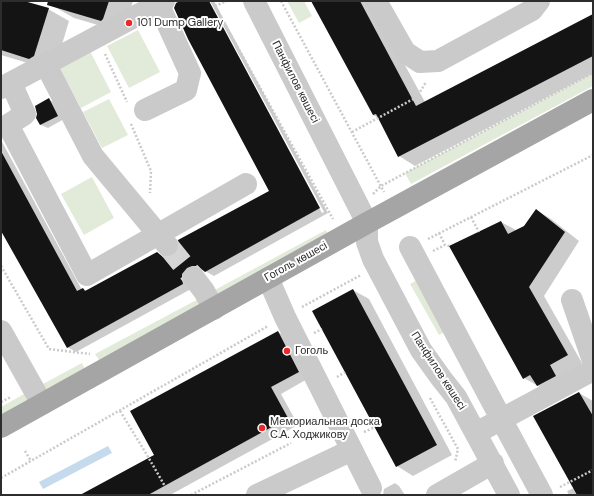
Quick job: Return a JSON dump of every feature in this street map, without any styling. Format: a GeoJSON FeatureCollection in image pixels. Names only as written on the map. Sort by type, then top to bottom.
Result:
{"type":"FeatureCollection","features":[{"type":"Feature","properties":{"kind":"main road","name":"Гоголь көшесі"},"geometry":{"type":"LineString","coordinates":[[1,427],[268,278],[366,208],[593,100]]}},
{"type":"Feature","properties":{"kind":"street","name":"Панфилов көшесі"},"geometry":{"type":"LineString","coordinates":[[254,1],[366,208],[367,242],[373,259],[421,350],[456,397],[509,495]]}},
{"type":"Feature","properties":{"kind":"street"},"geometry":{"type":"LineString","coordinates":[[376,1],[405,52],[420,62],[438,61],[532,10],[539,1]]}},
{"type":"Feature","properties":{"kind":"street"},"geometry":{"type":"LineString","coordinates":[[145,110],[186,90],[190,73],[160,2],[6,86],[25,114],[8,125],[87,275],[163,240],[246,184]]}},
{"type":"Feature","properties":{"kind":"street"},"geometry":{"type":"LineString","coordinates":[[46,65],[94,156],[163,240]]}},
{"type":"Feature","properties":{"kind":"street"},"geometry":{"type":"LineString","coordinates":[[410,247],[502,420],[551,491]]}},
{"type":"Feature","properties":{"kind":"street"},"geometry":{"type":"LineString","coordinates":[[194,278],[204,291],[214,309]]}},
{"type":"Feature","properties":{"kind":"street"},"geometry":{"type":"LineString","coordinates":[[268,278],[285,317],[371,488]]}},
{"type":"Feature","properties":{"kind":"street"},"geometry":{"type":"LineString","coordinates":[[572,300],[593,361]]}},
{"type":"Feature","properties":{"kind":"street"},"geometry":{"type":"LineString","coordinates":[[1,331],[42,404]]}},
{"type":"Feature","properties":{"kind":"street"},"geometry":{"type":"LineString","coordinates":[[476,433],[593,370]]}},
{"type":"Feature","properties":{"kind":"street"},"geometry":{"type":"LineString","coordinates":[[257,495],[352,450]]}},
{"type":"Feature","properties":{"kind":"street"},"geometry":{"type":"LineString","coordinates":[[437,495],[493,463]]}},
{"type":"Feature","properties":{"kind":"path"},"geometry":{"type":"LineString","coordinates":[[212,1],[333,220]]}},
{"type":"Feature","properties":{"kind":"path"},"geometry":{"type":"LineString","coordinates":[[215,6],[227,1]]}},
{"type":"Feature","properties":{"kind":"path"},"geometry":{"type":"LineString","coordinates":[[281,1],[386,196]]}},
{"type":"Feature","properties":{"kind":"path"},"geometry":{"type":"LineString","coordinates":[[352,132],[417,97],[438,61]]}},
{"type":"Feature","properties":{"kind":"path"},"geometry":{"type":"LineString","coordinates":[[366,208],[381,186],[593,73]]}},
{"type":"Feature","properties":{"kind":"path"},"geometry":{"type":"LineString","coordinates":[[410,247],[593,155]]}},
{"type":"Feature","properties":{"kind":"path"},"geometry":{"type":"LineString","coordinates":[[471,217],[479,232]]}},
{"type":"Feature","properties":{"kind":"path"},"geometry":{"type":"LineString","coordinates":[[439,233],[445,245],[449,246]]}},
{"type":"Feature","properties":{"kind":"path"},"geometry":{"type":"LineString","coordinates":[[1,266],[49,349],[90,353]]}},
{"type":"Feature","properties":{"kind":"path"},"geometry":{"type":"LineString","coordinates":[[1,478],[362,274]]}},
{"type":"Feature","properties":{"kind":"path"},"geometry":{"type":"LineString","coordinates":[[120,411],[170,495]]}},
{"type":"Feature","properties":{"kind":"path"},"geometry":{"type":"LineString","coordinates":[[191,495],[291,442]]}},
{"type":"Feature","properties":{"kind":"path"},"geometry":{"type":"LineString","coordinates":[[25,451],[32,461]]}},
{"type":"Feature","properties":{"kind":"path"},"geometry":{"type":"LineString","coordinates":[[551,491],[593,470]]}},
{"type":"Feature","properties":{"kind":"green space"},"geometry":{"type":"Polygon","coordinates":[[[287,1],[304,1],[312,16],[299,23],[287,1]]]}},
{"type":"Feature","properties":{"kind":"green space"},"geometry":{"type":"Polygon","coordinates":[[[138,30],[160,72],[129,88],[107,46],[138,30]]]}},
{"type":"Feature","properties":{"kind":"green space"},"geometry":{"type":"Polygon","coordinates":[[[90,51],[111,92],[81,108],[59,67],[90,51]]]}},
{"type":"Feature","properties":{"kind":"green space"},"geometry":{"type":"Polygon","coordinates":[[[593,73],[593,86],[411,184],[405,173],[593,73]]]}},
{"type":"Feature","properties":{"kind":"green space"},"geometry":{"type":"Polygon","coordinates":[[[109,99],[128,135],[102,148],[83,112],[109,99]]]}},
{"type":"Feature","properties":{"kind":"green space"},"geometry":{"type":"Polygon","coordinates":[[[92,177],[114,218],[84,235],[61,194],[92,177]]]}},
{"type":"Feature","properties":{"kind":"green space"},"geometry":{"type":"Polygon","coordinates":[[[326,230],[329,237],[215,298],[211,292],[326,230]]]}},
{"type":"Feature","properties":{"kind":"green space"},"geometry":{"type":"Polygon","coordinates":[[[429,273],[458,325],[439,335],[410,284],[429,273]]]}},
{"type":"Feature","properties":{"kind":"green space"},"geometry":{"type":"Polygon","coordinates":[[[204,296],[207,301],[99,360],[95,354],[204,296]]]}},
{"type":"Feature","properties":{"kind":"green space"},"geometry":{"type":"Polygon","coordinates":[[[82,363],[85,369],[44,391],[41,385],[82,363]]]}},
{"type":"Feature","properties":{"kind":"green space"},"geometry":{"type":"Polygon","coordinates":[[[24,394],[27,400],[1,415],[1,407],[24,394]]]}},
{"type":"Feature","properties":{"kind":"water"},"geometry":{"type":"Polygon","coordinates":[[[108,446],[112,453],[43,489],[39,482],[108,446]]]}},
{"type":"Feature","properties":{"kind":"building"},"geometry":{"type":"Polygon","coordinates":[[[1,1],[24,1],[49,8],[34,56],[29,59],[1,50],[1,1]]]}},
{"type":"Feature","properties":{"kind":"building"},"geometry":{"type":"Polygon","coordinates":[[[48,1],[109,1],[101,21],[47,5],[48,1]]]}},
{"type":"Feature","properties":{"kind":"building"},"geometry":{"type":"Polygon","coordinates":[[[180,1],[209,1],[320,208],[205,272],[198,266],[187,268],[182,274],[183,284],[67,348],[1,231],[1,151],[77,291],[83,288],[85,291],[157,252],[163,257],[175,255],[179,249],[178,240],[269,191],[188,39],[174,8],[176,3],[180,1]]]}},
{"type":"Feature","properties":{"kind":"building"},"geometry":{"type":"Polygon","coordinates":[[[311,1],[360,1],[416,106],[593,14],[593,56],[398,157],[376,114],[373,115],[311,1]]]}},
{"type":"Feature","properties":{"kind":"building"},"geometry":{"type":"Polygon","coordinates":[[[49,98],[58,116],[40,125],[36,118],[37,114],[35,106],[49,98]]]}},
{"type":"Feature","properties":{"kind":"building"},"geometry":{"type":"Polygon","coordinates":[[[536,209],[565,232],[529,287],[568,355],[550,365],[556,376],[537,386],[530,375],[523,379],[449,246],[501,221],[508,234],[524,226],[536,209]]]}},
{"type":"Feature","properties":{"kind":"building"},"geometry":{"type":"Polygon","coordinates":[[[353,289],[437,445],[396,467],[312,311],[353,289]]]}},
{"type":"Feature","properties":{"kind":"building"},"geometry":{"type":"Polygon","coordinates":[[[278,331],[299,372],[271,387],[288,418],[148,495],[80,495],[154,455],[130,411],[278,331]]]}},
{"type":"Feature","properties":{"kind":"building"},"geometry":{"type":"Polygon","coordinates":[[[579,392],[593,416],[593,495],[577,495],[533,416],[579,392]]]}},
{"type":"Feature","properties":{"kind":"tunnel"},"geometry":{"type":"LineString","coordinates":[[168,246],[194,278]]}},
{"type":"Feature","properties":{"kind":"place","name":"101 Dump Gallery"},"geometry":{"type":"Point","coordinates":[129,23]}},
{"type":"Feature","properties":{"kind":"place","name":"Гоголь"},"geometry":{"type":"Point","coordinates":[287,351]}},
{"type":"Feature","properties":{"kind":"place","name":"Мемориальная доска С.А. Ходжикову"},"geometry":{"type":"Point","coordinates":[262,428]}}]}
